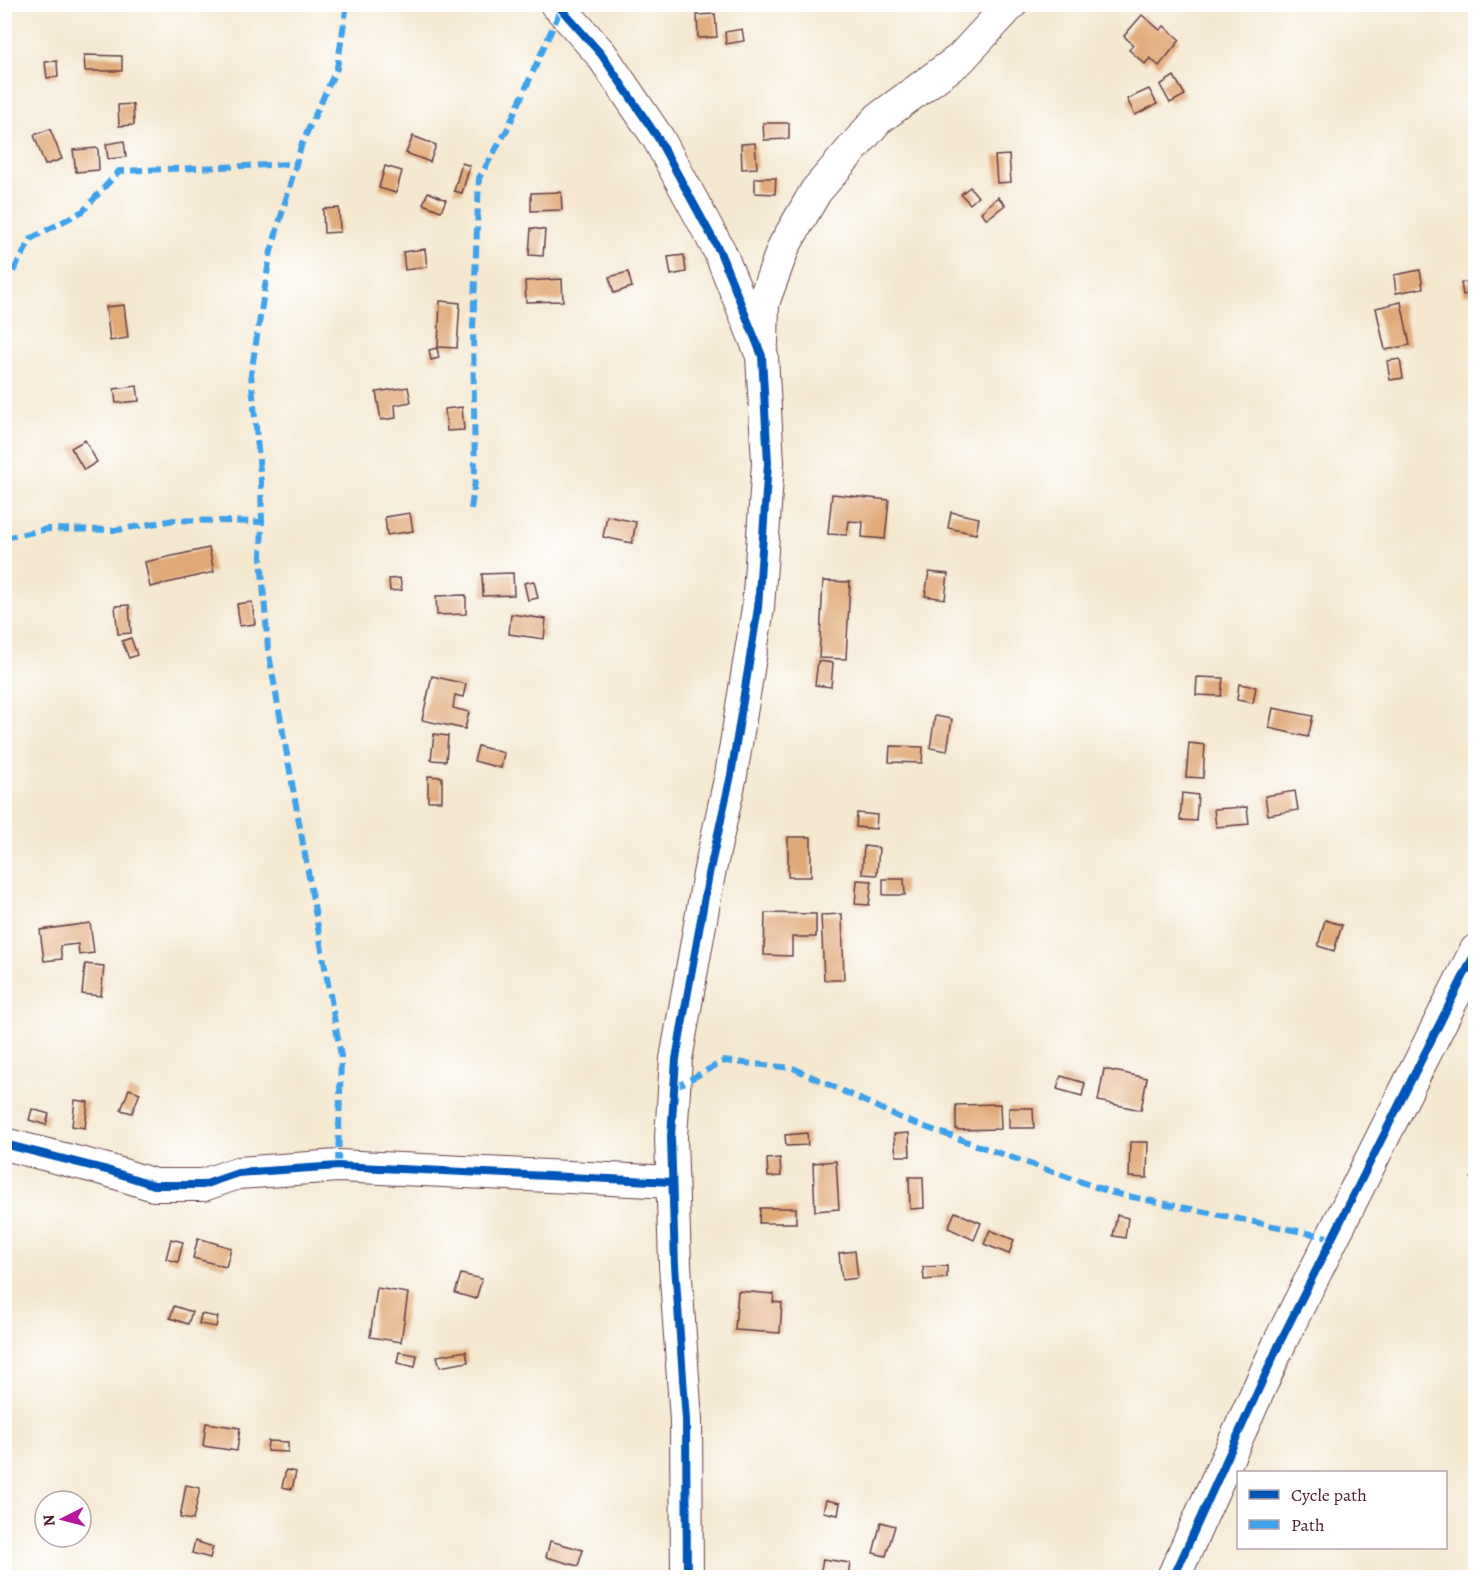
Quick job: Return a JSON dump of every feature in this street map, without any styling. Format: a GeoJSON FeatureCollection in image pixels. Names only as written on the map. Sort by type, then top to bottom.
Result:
{"type":"FeatureCollection","features":[{"type":"Feature","properties":{"kind":"street"},"geometry":{"type":"LineString","coordinates":[[556,4],[601,54],[658,138],[720,252],[762,356]]}},
{"type":"Feature","properties":{"kind":"street"},"geometry":{"type":"LineString","coordinates":[[687,1578],[686,1420],[675,1265],[671,1137],[676,1059],[709,874],[731,775],[758,608],[768,463],[762,356],[763,303],[784,246],[816,191],[878,119],[960,59],[1011,4]]}},
{"type":"Feature","properties":{"kind":"street"},"geometry":{"type":"LineString","coordinates":[[1173,1578],[1281,1340],[1476,951]]}},
{"type":"Feature","properties":{"kind":"street"},"geometry":{"type":"LineString","coordinates":[[4,1144],[107,1170],[154,1185],[203,1185],[238,1173],[338,1166],[672,1182]]}},
{"type":"Feature","properties":{"kind":"building"},"geometry":{"type":"Polygon","coordinates":[[[715,14],[717,37],[698,38],[697,15],[715,14]]]}},
{"type":"Feature","properties":{"kind":"building"},"geometry":{"type":"Polygon","coordinates":[[[1142,15],[1160,30],[1164,26],[1180,40],[1159,66],[1150,58],[1145,64],[1129,50],[1133,45],[1124,36],[1142,15]]]}},
{"type":"Feature","properties":{"kind":"building"},"geometry":{"type":"Polygon","coordinates":[[[742,29],[744,41],[726,44],[725,32],[742,29]]]}},
{"type":"Feature","properties":{"kind":"building"},"geometry":{"type":"Polygon","coordinates":[[[84,55],[122,56],[122,71],[85,71],[84,55]]]}},
{"type":"Feature","properties":{"kind":"building"},"geometry":{"type":"Polygon","coordinates":[[[57,61],[58,77],[47,78],[45,62],[57,61]]]}},
{"type":"Feature","properties":{"kind":"building"},"geometry":{"type":"Polygon","coordinates":[[[1174,76],[1185,95],[1170,103],[1160,85],[1174,76]]]}},
{"type":"Feature","properties":{"kind":"building"},"geometry":{"type":"Polygon","coordinates":[[[1149,89],[1157,104],[1135,115],[1127,99],[1149,89]]]}},
{"type":"Feature","properties":{"kind":"building"},"geometry":{"type":"Polygon","coordinates":[[[133,104],[134,125],[119,126],[118,105],[133,104]]]}},
{"type":"Feature","properties":{"kind":"building"},"geometry":{"type":"Polygon","coordinates":[[[763,123],[789,123],[789,139],[764,140],[763,123]]]}},
{"type":"Feature","properties":{"kind":"building"},"geometry":{"type":"Polygon","coordinates":[[[50,129],[62,159],[45,165],[34,135],[50,129]]]}},
{"type":"Feature","properties":{"kind":"building"},"geometry":{"type":"Polygon","coordinates":[[[413,136],[436,145],[430,162],[406,153],[413,136]]]}},
{"type":"Feature","properties":{"kind":"building"},"geometry":{"type":"Polygon","coordinates":[[[124,141],[126,157],[108,159],[106,144],[124,141]]]}},
{"type":"Feature","properties":{"kind":"building"},"geometry":{"type":"Polygon","coordinates":[[[755,143],[757,168],[742,169],[741,144],[755,143]]]}},
{"type":"Feature","properties":{"kind":"building"},"geometry":{"type":"Polygon","coordinates":[[[98,148],[99,170],[76,172],[73,150],[98,148]]]}},
{"type":"Feature","properties":{"kind":"building"},"geometry":{"type":"Polygon","coordinates":[[[1009,155],[1011,182],[997,183],[995,156],[1009,155]]]}},
{"type":"Feature","properties":{"kind":"building"},"geometry":{"type":"Polygon","coordinates":[[[462,163],[470,166],[462,193],[454,191],[462,163]]]}},
{"type":"Feature","properties":{"kind":"building"},"geometry":{"type":"Polygon","coordinates":[[[385,166],[402,171],[396,193],[379,188],[385,166]]]}},
{"type":"Feature","properties":{"kind":"building"},"geometry":{"type":"Polygon","coordinates":[[[755,178],[776,178],[775,194],[755,193],[755,178]]]}},
{"type":"Feature","properties":{"kind":"building"},"geometry":{"type":"Polygon","coordinates":[[[970,187],[978,197],[970,204],[961,194],[970,187]]]}},
{"type":"Feature","properties":{"kind":"building"},"geometry":{"type":"Polygon","coordinates":[[[428,192],[446,200],[441,211],[423,204],[428,192]]]}},
{"type":"Feature","properties":{"kind":"building"},"geometry":{"type":"Polygon","coordinates":[[[561,192],[562,210],[531,211],[531,193],[561,192]]]}},
{"type":"Feature","properties":{"kind":"building"},"geometry":{"type":"Polygon","coordinates":[[[998,197],[1005,205],[987,219],[981,212],[998,197]]]}},
{"type":"Feature","properties":{"kind":"building"},"geometry":{"type":"Polygon","coordinates":[[[339,208],[340,232],[324,233],[323,209],[339,208]]]}},
{"type":"Feature","properties":{"kind":"building"},"geometry":{"type":"Polygon","coordinates":[[[531,228],[545,230],[543,256],[529,255],[531,228]]]}},
{"type":"Feature","properties":{"kind":"building"},"geometry":{"type":"Polygon","coordinates":[[[425,249],[427,267],[405,270],[403,252],[425,249]]]}},
{"type":"Feature","properties":{"kind":"building"},"geometry":{"type":"Polygon","coordinates":[[[684,255],[686,272],[671,275],[668,257],[684,255]]]}},
{"type":"Feature","properties":{"kind":"building"},"geometry":{"type":"Polygon","coordinates":[[[1420,270],[1423,288],[1396,293],[1394,275],[1420,270]]]}},
{"type":"Feature","properties":{"kind":"building"},"geometry":{"type":"Polygon","coordinates":[[[628,272],[632,287],[614,293],[609,277],[628,272]]]}},
{"type":"Feature","properties":{"kind":"building"},"geometry":{"type":"Polygon","coordinates":[[[562,279],[563,301],[526,302],[525,281],[562,279]]]}},
{"type":"Feature","properties":{"kind":"building"},"geometry":{"type":"Polygon","coordinates":[[[1473,281],[1475,293],[1463,295],[1461,283],[1473,281]]]}},
{"type":"Feature","properties":{"kind":"building"},"geometry":{"type":"Polygon","coordinates":[[[440,301],[460,303],[457,348],[438,347],[440,301]]]}},
{"type":"Feature","properties":{"kind":"building"},"geometry":{"type":"Polygon","coordinates":[[[1401,302],[1410,345],[1385,350],[1376,308],[1401,302]]]}},
{"type":"Feature","properties":{"kind":"building"},"geometry":{"type":"Polygon","coordinates":[[[124,305],[128,338],[110,341],[106,307],[124,305]]]}},
{"type":"Feature","properties":{"kind":"building"},"geometry":{"type":"Polygon","coordinates":[[[437,348],[439,358],[431,360],[429,350],[437,348]]]}},
{"type":"Feature","properties":{"kind":"building"},"geometry":{"type":"Polygon","coordinates":[[[1400,359],[1403,378],[1390,380],[1387,361],[1400,359]]]}},
{"type":"Feature","properties":{"kind":"building"},"geometry":{"type":"Polygon","coordinates":[[[137,386],[139,401],[116,403],[114,389],[137,386]]]}},
{"type":"Feature","properties":{"kind":"building"},"geometry":{"type":"Polygon","coordinates":[[[408,387],[411,402],[395,405],[396,418],[381,420],[376,392],[408,387]]]}},
{"type":"Feature","properties":{"kind":"building"},"geometry":{"type":"Polygon","coordinates":[[[462,407],[464,430],[447,431],[445,409],[462,407]]]}},
{"type":"Feature","properties":{"kind":"building"},"geometry":{"type":"Polygon","coordinates":[[[85,440],[97,462],[84,470],[71,448],[85,440]]]}},
{"type":"Feature","properties":{"kind":"building"},"geometry":{"type":"Polygon","coordinates":[[[832,494],[889,500],[885,539],[862,537],[863,522],[849,521],[847,535],[828,534],[832,494]]]}},
{"type":"Feature","properties":{"kind":"building"},"geometry":{"type":"Polygon","coordinates":[[[951,512],[979,518],[976,534],[948,528],[951,512]]]}},
{"type":"Feature","properties":{"kind":"building"},"geometry":{"type":"Polygon","coordinates":[[[410,513],[413,531],[387,535],[385,517],[410,513]]]}},
{"type":"Feature","properties":{"kind":"building"},"geometry":{"type":"Polygon","coordinates":[[[607,516],[636,522],[632,543],[603,537],[607,516]]]}},
{"type":"Feature","properties":{"kind":"building"},"geometry":{"type":"Polygon","coordinates":[[[209,548],[214,572],[150,587],[145,562],[209,548]]]}},
{"type":"Feature","properties":{"kind":"building"},"geometry":{"type":"Polygon","coordinates":[[[929,572],[948,574],[945,599],[925,596],[929,572]]]}},
{"type":"Feature","properties":{"kind":"building"},"geometry":{"type":"Polygon","coordinates":[[[513,573],[514,595],[483,596],[482,574],[513,573]]]}},
{"type":"Feature","properties":{"kind":"building"},"geometry":{"type":"Polygon","coordinates":[[[400,578],[402,590],[390,591],[389,579],[400,578]]]}},
{"type":"Feature","properties":{"kind":"building"},"geometry":{"type":"Polygon","coordinates":[[[534,581],[538,598],[528,600],[524,583],[534,581]]]}},
{"type":"Feature","properties":{"kind":"building"},"geometry":{"type":"Polygon","coordinates":[[[823,581],[850,582],[846,659],[819,658],[823,581]]]}},
{"type":"Feature","properties":{"kind":"building"},"geometry":{"type":"Polygon","coordinates":[[[466,595],[466,614],[437,615],[436,596],[466,595]]]}},
{"type":"Feature","properties":{"kind":"building"},"geometry":{"type":"Polygon","coordinates":[[[252,602],[255,624],[240,626],[237,604],[252,602]]]}},
{"type":"Feature","properties":{"kind":"building"},"geometry":{"type":"Polygon","coordinates":[[[129,605],[131,633],[118,634],[115,606],[129,605]]]}},
{"type":"Feature","properties":{"kind":"building"},"geometry":{"type":"Polygon","coordinates":[[[511,614],[546,619],[544,639],[509,634],[511,614]]]}},
{"type":"Feature","properties":{"kind":"building"},"geometry":{"type":"Polygon","coordinates":[[[131,638],[137,655],[129,658],[122,641],[131,638]]]}},
{"type":"Feature","properties":{"kind":"building"},"geometry":{"type":"Polygon","coordinates":[[[818,661],[833,663],[831,687],[815,685],[818,661]]]}},
{"type":"Feature","properties":{"kind":"building"},"geometry":{"type":"Polygon","coordinates":[[[432,676],[466,684],[463,697],[455,695],[453,708],[469,712],[465,729],[422,720],[432,676]]]}},
{"type":"Feature","properties":{"kind":"building"},"geometry":{"type":"Polygon","coordinates":[[[1197,677],[1223,678],[1221,696],[1196,695],[1197,677]]]}},
{"type":"Feature","properties":{"kind":"building"},"geometry":{"type":"Polygon","coordinates":[[[1239,684],[1256,687],[1253,703],[1237,700],[1239,684]]]}},
{"type":"Feature","properties":{"kind":"building"},"geometry":{"type":"Polygon","coordinates":[[[1273,708],[1313,716],[1308,737],[1269,728],[1273,708]]]}},
{"type":"Feature","properties":{"kind":"building"},"geometry":{"type":"Polygon","coordinates":[[[935,716],[952,719],[947,751],[930,748],[935,716]]]}},
{"type":"Feature","properties":{"kind":"building"},"geometry":{"type":"Polygon","coordinates":[[[434,734],[448,736],[446,761],[431,760],[434,734]]]}},
{"type":"Feature","properties":{"kind":"building"},"geometry":{"type":"Polygon","coordinates":[[[1189,743],[1205,745],[1203,778],[1186,777],[1189,743]]]}},
{"type":"Feature","properties":{"kind":"building"},"geometry":{"type":"Polygon","coordinates":[[[478,746],[504,753],[501,768],[474,761],[478,746]]]}},
{"type":"Feature","properties":{"kind":"building"},"geometry":{"type":"Polygon","coordinates":[[[890,746],[923,747],[922,763],[889,762],[890,746]]]}},
{"type":"Feature","properties":{"kind":"building"},"geometry":{"type":"Polygon","coordinates":[[[428,776],[442,777],[442,801],[428,801],[428,776]]]}},
{"type":"Feature","properties":{"kind":"building"},"geometry":{"type":"Polygon","coordinates":[[[1295,791],[1298,810],[1268,815],[1265,796],[1295,791]]]}},
{"type":"Feature","properties":{"kind":"building"},"geometry":{"type":"Polygon","coordinates":[[[1182,793],[1198,795],[1196,821],[1180,820],[1182,793]]]}},
{"type":"Feature","properties":{"kind":"building"},"geometry":{"type":"Polygon","coordinates":[[[1247,807],[1249,824],[1216,827],[1214,809],[1247,807]]]}},
{"type":"Feature","properties":{"kind":"building"},"geometry":{"type":"Polygon","coordinates":[[[857,813],[877,815],[876,829],[856,827],[857,813]]]}},
{"type":"Feature","properties":{"kind":"building"},"geometry":{"type":"Polygon","coordinates":[[[788,837],[811,837],[811,877],[788,877],[788,837]]]}},
{"type":"Feature","properties":{"kind":"building"},"geometry":{"type":"Polygon","coordinates":[[[864,846],[879,848],[877,875],[862,874],[864,846]]]}},
{"type":"Feature","properties":{"kind":"building"},"geometry":{"type":"Polygon","coordinates":[[[883,879],[904,879],[905,895],[883,895],[883,879]]]}},
{"type":"Feature","properties":{"kind":"building"},"geometry":{"type":"Polygon","coordinates":[[[857,880],[872,881],[869,905],[855,904],[857,880]]]}},
{"type":"Feature","properties":{"kind":"building"},"geometry":{"type":"Polygon","coordinates":[[[765,913],[816,914],[816,937],[792,937],[792,956],[764,955],[765,913]]]}},
{"type":"Feature","properties":{"kind":"building"},"geometry":{"type":"Polygon","coordinates":[[[842,914],[844,980],[824,980],[821,915],[842,914]]]}},
{"type":"Feature","properties":{"kind":"building"},"geometry":{"type":"Polygon","coordinates":[[[1325,920],[1342,925],[1334,951],[1318,946],[1325,920]]]}},
{"type":"Feature","properties":{"kind":"building"},"geometry":{"type":"Polygon","coordinates":[[[90,923],[94,953],[79,955],[78,944],[60,946],[62,959],[44,961],[40,930],[90,923]]]}},
{"type":"Feature","properties":{"kind":"building"},"geometry":{"type":"Polygon","coordinates":[[[85,964],[104,966],[101,996],[82,994],[85,964]]]}},
{"type":"Feature","properties":{"kind":"building"},"geometry":{"type":"Polygon","coordinates":[[[1104,1069],[1147,1078],[1141,1110],[1098,1101],[1104,1069]]]}},
{"type":"Feature","properties":{"kind":"building"},"geometry":{"type":"Polygon","coordinates":[[[1061,1076],[1085,1083],[1082,1096],[1057,1089],[1061,1076]]]}},
{"type":"Feature","properties":{"kind":"building"},"geometry":{"type":"Polygon","coordinates":[[[129,1089],[140,1093],[132,1113],[121,1110],[129,1089]]]}},
{"type":"Feature","properties":{"kind":"building"},"geometry":{"type":"Polygon","coordinates":[[[75,1100],[88,1102],[85,1128],[72,1126],[75,1100]]]}},
{"type":"Feature","properties":{"kind":"building"},"geometry":{"type":"Polygon","coordinates":[[[1000,1104],[1001,1129],[956,1130],[956,1105],[1000,1104]]]}},
{"type":"Feature","properties":{"kind":"building"},"geometry":{"type":"Polygon","coordinates":[[[1009,1108],[1033,1108],[1034,1128],[1009,1128],[1009,1108]]]}},
{"type":"Feature","properties":{"kind":"building"},"geometry":{"type":"Polygon","coordinates":[[[32,1109],[49,1114],[46,1125],[29,1120],[32,1109]]]}},
{"type":"Feature","properties":{"kind":"building"},"geometry":{"type":"Polygon","coordinates":[[[807,1133],[808,1145],[786,1146],[785,1135],[807,1133]]]}},
{"type":"Feature","properties":{"kind":"building"},"geometry":{"type":"Polygon","coordinates":[[[909,1133],[910,1156],[896,1156],[894,1134],[909,1133]]]}},
{"type":"Feature","properties":{"kind":"building"},"geometry":{"type":"Polygon","coordinates":[[[1130,1142],[1148,1142],[1147,1178],[1129,1177],[1130,1142]]]}},
{"type":"Feature","properties":{"kind":"building"},"geometry":{"type":"Polygon","coordinates":[[[780,1158],[781,1176],[768,1177],[767,1159],[780,1158]]]}},
{"type":"Feature","properties":{"kind":"building"},"geometry":{"type":"Polygon","coordinates":[[[836,1161],[839,1209],[815,1211],[813,1163],[836,1161]]]}},
{"type":"Feature","properties":{"kind":"building"},"geometry":{"type":"Polygon","coordinates":[[[1476,1166],[1476,1180],[1471,1179],[1476,1166]]]}},
{"type":"Feature","properties":{"kind":"building"},"geometry":{"type":"Polygon","coordinates":[[[909,1177],[923,1177],[924,1208],[910,1209],[909,1177]]]}},
{"type":"Feature","properties":{"kind":"building"},"geometry":{"type":"Polygon","coordinates":[[[760,1208],[796,1208],[796,1223],[759,1223],[760,1208]]]}},
{"type":"Feature","properties":{"kind":"building"},"geometry":{"type":"Polygon","coordinates":[[[955,1212],[981,1223],[974,1240],[948,1228],[955,1212]]]}},
{"type":"Feature","properties":{"kind":"building"},"geometry":{"type":"Polygon","coordinates":[[[1117,1215],[1128,1218],[1125,1238],[1113,1236],[1117,1215]]]}},
{"type":"Feature","properties":{"kind":"building"},"geometry":{"type":"Polygon","coordinates":[[[990,1230],[1014,1240],[1009,1254],[984,1244],[990,1230]]]}},
{"type":"Feature","properties":{"kind":"building"},"geometry":{"type":"Polygon","coordinates":[[[198,1238],[231,1248],[226,1267],[193,1258],[198,1238]]]}},
{"type":"Feature","properties":{"kind":"building"},"geometry":{"type":"Polygon","coordinates":[[[171,1239],[183,1242],[178,1262],[166,1259],[171,1239]]]}},
{"type":"Feature","properties":{"kind":"building"},"geometry":{"type":"Polygon","coordinates":[[[855,1251],[858,1278],[842,1280],[839,1253],[855,1251]]]}},
{"type":"Feature","properties":{"kind":"building"},"geometry":{"type":"Polygon","coordinates":[[[947,1266],[947,1278],[924,1280],[923,1267],[947,1266]]]}},
{"type":"Feature","properties":{"kind":"building"},"geometry":{"type":"Polygon","coordinates":[[[461,1274],[482,1279],[476,1299],[455,1293],[461,1274]]]}},
{"type":"Feature","properties":{"kind":"building"},"geometry":{"type":"Polygon","coordinates":[[[377,1288],[408,1293],[401,1342],[370,1337],[377,1288]]]}},
{"type":"Feature","properties":{"kind":"building"},"geometry":{"type":"Polygon","coordinates":[[[738,1291],[774,1294],[773,1302],[782,1303],[780,1333],[735,1330],[738,1291]]]}},
{"type":"Feature","properties":{"kind":"building"},"geometry":{"type":"Polygon","coordinates":[[[174,1306],[192,1312],[188,1324],[170,1318],[174,1306]]]}},
{"type":"Feature","properties":{"kind":"building"},"geometry":{"type":"Polygon","coordinates":[[[201,1314],[218,1317],[216,1327],[199,1324],[201,1314]]]}},
{"type":"Feature","properties":{"kind":"building"},"geometry":{"type":"Polygon","coordinates":[[[466,1351],[468,1362],[440,1367],[437,1356],[466,1351]]]}},
{"type":"Feature","properties":{"kind":"building"},"geometry":{"type":"Polygon","coordinates":[[[399,1352],[417,1355],[415,1367],[397,1363],[399,1352]]]}},
{"type":"Feature","properties":{"kind":"building"},"geometry":{"type":"Polygon","coordinates":[[[206,1423],[240,1428],[237,1451],[203,1446],[206,1423]]]}},
{"type":"Feature","properties":{"kind":"building"},"geometry":{"type":"Polygon","coordinates":[[[268,1441],[288,1442],[288,1452],[267,1451],[268,1441]]]}},
{"type":"Feature","properties":{"kind":"building"},"geometry":{"type":"Polygon","coordinates":[[[286,1470],[296,1472],[292,1489],[282,1487],[286,1470]]]}},
{"type":"Feature","properties":{"kind":"building"},"geometry":{"type":"Polygon","coordinates":[[[186,1485],[200,1488],[193,1520],[180,1518],[186,1485]]]}},
{"type":"Feature","properties":{"kind":"building"},"geometry":{"type":"Polygon","coordinates":[[[826,1500],[840,1503],[838,1515],[823,1512],[826,1500]]]}},
{"type":"Feature","properties":{"kind":"building"},"geometry":{"type":"Polygon","coordinates":[[[881,1522],[895,1526],[886,1556],[873,1553],[881,1522]]]}},
{"type":"Feature","properties":{"kind":"building"},"geometry":{"type":"Polygon","coordinates":[[[195,1541],[213,1547],[210,1558],[192,1553],[195,1541]]]}},
{"type":"Feature","properties":{"kind":"building"},"geometry":{"type":"Polygon","coordinates":[[[550,1541],[583,1550],[578,1566],[546,1557],[550,1541]]]}},
{"type":"Feature","properties":{"kind":"building"},"geometry":{"type":"Polygon","coordinates":[[[823,1559],[850,1563],[848,1578],[820,1575],[823,1559]]]}},
{"type":"Feature","properties":{"kind":"marked path"},"geometry":{"type":"LineString","coordinates":[[338,1166],[341,1056],[268,649],[261,557],[261,482],[251,374],[270,255],[302,143],[337,68],[347,4]]}},
{"type":"Feature","properties":{"kind":"marked path"},"geometry":{"type":"LineString","coordinates":[[471,509],[475,481],[473,329],[479,178],[507,130],[561,9]]}},
{"type":"Feature","properties":{"kind":"marked path"},"geometry":{"type":"LineString","coordinates":[[4,287],[32,238],[83,211],[119,171],[296,164]]}},
{"type":"Feature","properties":{"kind":"marked path"},"geometry":{"type":"LineString","coordinates":[[4,538],[48,529],[117,530],[174,520],[262,522]]}},
{"type":"Feature","properties":{"kind":"marked path"},"geometry":{"type":"LineString","coordinates":[[674,1088],[724,1061],[793,1068],[905,1120],[1113,1193],[1332,1238]]}},
{"type":"Feature","properties":{"kind":"cycle path"},"geometry":{"type":"LineString","coordinates":[[556,4],[601,54],[658,138],[720,252],[762,356],[768,463],[758,608],[731,775],[709,874],[676,1059],[671,1137],[675,1265],[686,1420],[687,1578]]}},
{"type":"Feature","properties":{"kind":"cycle path"},"geometry":{"type":"LineString","coordinates":[[1173,1578],[1281,1340],[1476,951]]}},
{"type":"Feature","properties":{"kind":"cycle path"},"geometry":{"type":"LineString","coordinates":[[4,1144],[107,1170],[154,1185],[203,1185],[238,1173],[338,1166],[672,1182]]}}]}
